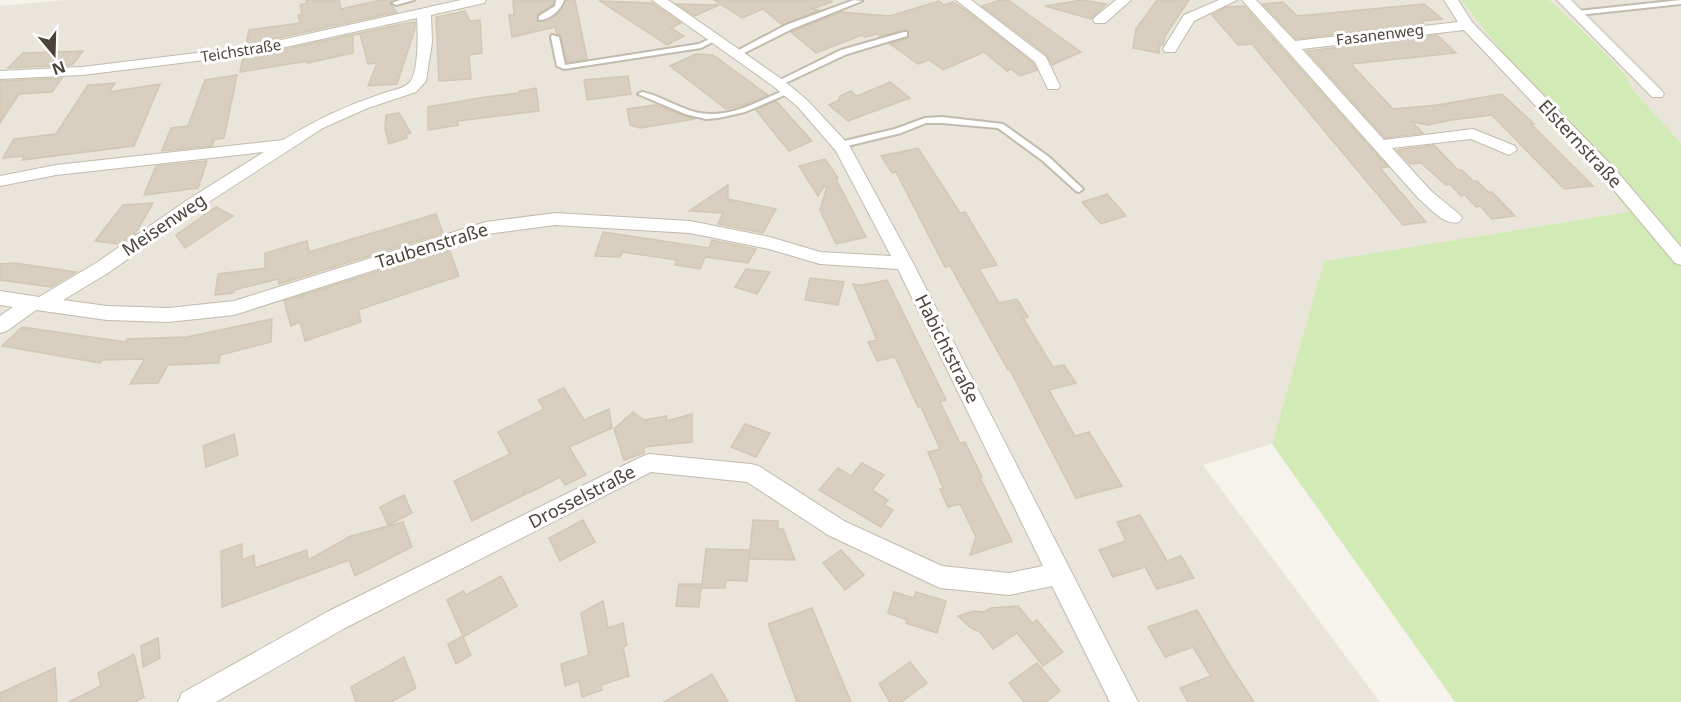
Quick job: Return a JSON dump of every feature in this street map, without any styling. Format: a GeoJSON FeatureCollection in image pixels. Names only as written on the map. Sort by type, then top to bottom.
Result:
{"type":"FeatureCollection","features":[{"type":"Feature","properties":{"kind":"street","name":"Teichstraße"},"geometry":{"type":"LineString","coordinates":[[0,75],[93,70],[254,50],[479,0]]}},
{"type":"Feature","properties":{"kind":"street","name":"Habichtstraße"},"geometry":{"type":"LineString","coordinates":[[658,0],[716,38],[783,87],[839,145],[904,263],[1115,687],[1125,702]]}},
{"type":"Feature","properties":{"kind":"street"},"geometry":{"type":"LineString","coordinates":[[963,0],[1041,60],[1053,86]]}},
{"type":"Feature","properties":{"kind":"street"},"geometry":{"type":"LineString","coordinates":[[1100,20],[1124,0]]}},
{"type":"Feature","properties":{"kind":"street"},"geometry":{"type":"LineString","coordinates":[[1170,49],[1189,18],[1230,0]]}},
{"type":"Feature","properties":{"kind":"street"},"geometry":{"type":"LineString","coordinates":[[1249,0],[1425,195],[1453,218]]}},
{"type":"Feature","properties":{"kind":"street"},"geometry":{"type":"LineString","coordinates":[[1451,0],[1471,29]]}},
{"type":"Feature","properties":{"kind":"street"},"geometry":{"type":"LineString","coordinates":[[1564,0],[1657,94]]}},
{"type":"Feature","properties":{"kind":"street","name":"Meisenweg"},"geometry":{"type":"LineString","coordinates":[[0,326],[36,303],[102,268],[286,144],[327,121],[363,105],[411,89],[419,81],[425,42],[424,12]]}},
{"type":"Feature","properties":{"kind":"street","name":"Fasanenweg"},"geometry":{"type":"LineString","coordinates":[[1292,46],[1471,29]]}},
{"type":"Feature","properties":{"kind":"street","name":"Elsternstraße"},"geometry":{"type":"LineString","coordinates":[[1471,29],[1609,173],[1681,259]]}},
{"type":"Feature","properties":{"kind":"street"},"geometry":{"type":"LineString","coordinates":[[1380,145],[1473,134],[1509,150]]}},
{"type":"Feature","properties":{"kind":"street","name":"Meisenweg"},"geometry":{"type":"LineString","coordinates":[[0,181],[56,170],[286,144]]}},
{"type":"Feature","properties":{"kind":"street","name":"Taubenstraße"},"geometry":{"type":"LineString","coordinates":[[0,298],[107,313],[168,315],[234,309],[486,228],[555,219],[690,227],[770,243],[820,258],[904,263]]}},
{"type":"Feature","properties":{"kind":"street","name":"Drosselstraße"},"geometry":{"type":"LineString","coordinates":[[191,702],[336,620],[649,464],[751,472],[836,528],[940,577],[1009,584],[1059,574]]}},
{"type":"Feature","properties":{"kind":"lane"},"geometry":{"type":"LineString","coordinates":[[396,3],[410,0]]}},
{"type":"Feature","properties":{"kind":"lane"},"geometry":{"type":"LineString","coordinates":[[542,18],[558,7],[560,0]]}},
{"type":"Feature","properties":{"kind":"lane"},"geometry":{"type":"LineString","coordinates":[[737,53],[789,27],[858,1]]}},
{"type":"Feature","properties":{"kind":"lane"},"geometry":{"type":"LineString","coordinates":[[1578,13],[1681,2]]}},
{"type":"Feature","properties":{"kind":"lane"},"geometry":{"type":"LineString","coordinates":[[642,94],[658,96],[695,114],[735,113],[844,52],[904,33]]}},
{"type":"Feature","properties":{"kind":"lane"},"geometry":{"type":"LineString","coordinates":[[555,36],[561,66],[564,67],[701,46],[716,38]]}},
{"type":"Feature","properties":{"kind":"lane"},"geometry":{"type":"LineString","coordinates":[[839,145],[898,131],[925,121],[942,120],[1000,126],[1046,159],[1079,189]]}},
{"type":"Feature","properties":{"kind":"shaded area"},"geometry":{"type":"Polygon","coordinates":[[[65,0],[1461,0],[1629,212],[1324,261],[1272,444],[1203,465],[1380,702],[0,702],[0,6],[65,0]]]}},
{"type":"Feature","properties":{"kind":"shaded area"},"geometry":{"type":"Polygon","coordinates":[[[1549,0],[1681,0],[1681,143],[1632,89],[1625,74],[1549,0]]]}},
{"type":"Feature","properties":{"kind":"green space"},"geometry":{"type":"Polygon","coordinates":[[[1461,0],[1549,0],[1625,74],[1632,89],[1681,143],[1681,702],[1455,702],[1272,444],[1324,261],[1629,212],[1461,0]]]}},
{"type":"Feature","properties":{"kind":"building"},"geometry":{"type":"Polygon","coordinates":[[[306,0],[339,0],[341,9],[381,0],[392,0],[390,4],[397,12],[246,45],[249,30],[300,23],[298,15],[302,14],[300,5],[307,3],[306,0]]]}},
{"type":"Feature","properties":{"kind":"building"},"geometry":{"type":"Polygon","coordinates":[[[513,0],[554,0],[553,5],[538,14],[539,22],[556,15],[566,0],[575,0],[587,59],[567,62],[561,37],[557,34],[555,27],[512,37],[509,15],[514,15],[513,0]]]}},
{"type":"Feature","properties":{"kind":"building"},"geometry":{"type":"Polygon","coordinates":[[[714,0],[831,0],[832,2],[811,9],[820,10],[782,25],[763,9],[742,18],[714,0]]]}},
{"type":"Feature","properties":{"kind":"building"},"geometry":{"type":"Polygon","coordinates":[[[1008,0],[1081,52],[1052,65],[1047,55],[982,6],[1008,0]]]}},
{"type":"Feature","properties":{"kind":"building"},"geometry":{"type":"Polygon","coordinates":[[[1082,0],[1106,4],[1091,19],[1045,6],[1082,0]]]}},
{"type":"Feature","properties":{"kind":"building"},"geometry":{"type":"Polygon","coordinates":[[[1157,0],[1189,0],[1165,36],[1163,45],[1160,44],[1159,53],[1133,48],[1136,29],[1157,0]]]}},
{"type":"Feature","properties":{"kind":"building"},"geometry":{"type":"Polygon","coordinates":[[[600,1],[652,3],[681,23],[671,28],[684,36],[667,45],[600,1]]]}},
{"type":"Feature","properties":{"kind":"building"},"geometry":{"type":"Polygon","coordinates":[[[939,1],[944,5],[953,2],[967,11],[1033,63],[1037,70],[1020,76],[1011,69],[1007,71],[984,52],[943,70],[929,60],[918,64],[890,44],[909,37],[907,30],[880,36],[877,34],[865,37],[862,35],[816,53],[791,32],[841,12],[890,16],[939,1]]]}},
{"type":"Feature","properties":{"kind":"building"},"geometry":{"type":"Polygon","coordinates":[[[1283,2],[1297,16],[1424,4],[1442,19],[1422,21],[1424,24],[1296,39],[1263,4],[1283,2]]]}},
{"type":"Feature","properties":{"kind":"building"},"geometry":{"type":"Polygon","coordinates":[[[677,4],[719,5],[695,16],[677,4]]]}},
{"type":"Feature","properties":{"kind":"building"},"geometry":{"type":"Polygon","coordinates":[[[1244,6],[1388,167],[1380,168],[1426,222],[1403,225],[1252,44],[1238,45],[1212,15],[1227,7],[1244,6]]]}},
{"type":"Feature","properties":{"kind":"building"},"geometry":{"type":"Polygon","coordinates":[[[465,11],[470,21],[480,20],[482,53],[469,55],[471,79],[439,81],[436,17],[465,11]]]}},
{"type":"Feature","properties":{"kind":"building"},"geometry":{"type":"Polygon","coordinates":[[[415,22],[415,29],[397,84],[368,86],[377,63],[368,64],[360,34],[353,35],[353,53],[308,63],[308,61],[240,72],[243,58],[415,22]]]}},
{"type":"Feature","properties":{"kind":"building"},"geometry":{"type":"Polygon","coordinates":[[[1437,35],[1456,53],[1351,64],[1393,109],[1437,105],[1502,94],[1593,186],[1564,189],[1492,115],[1428,125],[1412,122],[1423,133],[1385,138],[1307,51],[1437,35]]]}},
{"type":"Feature","properties":{"kind":"building"},"geometry":{"type":"Polygon","coordinates":[[[83,51],[72,65],[8,68],[23,53],[83,51]]]}},
{"type":"Feature","properties":{"kind":"building"},"geometry":{"type":"Polygon","coordinates":[[[696,54],[713,55],[768,95],[726,109],[670,66],[696,54]]]}},
{"type":"Feature","properties":{"kind":"building"},"geometry":{"type":"Polygon","coordinates":[[[237,75],[224,138],[211,140],[214,141],[212,146],[162,151],[171,128],[188,126],[205,80],[237,75]]]}},
{"type":"Feature","properties":{"kind":"building"},"geometry":{"type":"Polygon","coordinates":[[[628,76],[631,94],[587,100],[584,80],[628,76]]]}},
{"type":"Feature","properties":{"kind":"building"},"geometry":{"type":"Polygon","coordinates":[[[62,78],[52,92],[19,94],[0,123],[0,81],[62,78]]]}},
{"type":"Feature","properties":{"kind":"building"},"geometry":{"type":"Polygon","coordinates":[[[890,82],[910,98],[848,121],[829,105],[851,91],[857,96],[890,82]]]}},
{"type":"Feature","properties":{"kind":"building"},"geometry":{"type":"Polygon","coordinates":[[[115,83],[109,92],[160,84],[134,146],[22,160],[24,156],[3,158],[14,139],[56,134],[88,85],[115,83]]]}},
{"type":"Feature","properties":{"kind":"building"},"geometry":{"type":"Polygon","coordinates":[[[536,88],[539,111],[458,121],[458,125],[428,130],[428,107],[520,93],[519,91],[536,88]]]}},
{"type":"Feature","properties":{"kind":"building"},"geometry":{"type":"Polygon","coordinates":[[[776,101],[812,141],[789,151],[756,110],[776,101]]]}},
{"type":"Feature","properties":{"kind":"building"},"geometry":{"type":"Polygon","coordinates":[[[656,105],[695,119],[640,128],[630,125],[627,109],[656,105]]]}},
{"type":"Feature","properties":{"kind":"building"},"geometry":{"type":"Polygon","coordinates":[[[399,113],[411,133],[406,134],[407,138],[389,144],[385,129],[386,115],[399,113]]]}},
{"type":"Feature","properties":{"kind":"building"},"geometry":{"type":"Polygon","coordinates":[[[1434,145],[1458,170],[1462,170],[1473,181],[1477,181],[1488,192],[1492,192],[1515,216],[1492,219],[1480,206],[1476,207],[1465,195],[1461,196],[1450,184],[1446,185],[1421,163],[1410,164],[1397,150],[1434,145]]]}},
{"type":"Feature","properties":{"kind":"building"},"geometry":{"type":"Polygon","coordinates":[[[918,148],[960,213],[965,212],[997,265],[979,269],[999,303],[1017,299],[1028,317],[1023,318],[1053,367],[1064,365],[1076,383],[1049,390],[1075,436],[1089,432],[1122,486],[1076,498],[1010,370],[950,266],[945,267],[896,172],[892,173],[881,156],[918,148]]]}},
{"type":"Feature","properties":{"kind":"building"},"geometry":{"type":"Polygon","coordinates":[[[825,159],[838,178],[836,179],[866,237],[836,244],[820,210],[827,187],[824,186],[818,196],[799,166],[825,159]]]}},
{"type":"Feature","properties":{"kind":"building"},"geometry":{"type":"Polygon","coordinates":[[[207,161],[198,188],[144,195],[156,166],[207,161]]]}},
{"type":"Feature","properties":{"kind":"building"},"geometry":{"type":"Polygon","coordinates":[[[728,185],[728,201],[729,199],[776,209],[763,233],[718,224],[723,213],[689,211],[728,185]]]}},
{"type":"Feature","properties":{"kind":"building"},"geometry":{"type":"Polygon","coordinates":[[[1107,194],[1126,216],[1101,224],[1082,202],[1107,194]]]}},
{"type":"Feature","properties":{"kind":"building"},"geometry":{"type":"Polygon","coordinates":[[[153,203],[135,234],[119,244],[95,241],[123,205],[153,203]]]}},
{"type":"Feature","properties":{"kind":"building"},"geometry":{"type":"Polygon","coordinates":[[[216,207],[233,216],[185,248],[176,235],[216,207]]]}},
{"type":"Feature","properties":{"kind":"building"},"geometry":{"type":"Polygon","coordinates":[[[436,214],[443,233],[279,284],[278,279],[234,290],[233,293],[215,295],[218,274],[265,268],[265,253],[307,241],[309,252],[436,214]]]}},
{"type":"Feature","properties":{"kind":"building"},"geometry":{"type":"Polygon","coordinates":[[[603,232],[709,248],[712,240],[756,249],[748,263],[705,257],[700,269],[675,265],[677,260],[622,252],[620,257],[595,256],[603,232]]]}},
{"type":"Feature","properties":{"kind":"building"},"geometry":{"type":"Polygon","coordinates":[[[449,249],[459,276],[358,310],[361,322],[305,341],[300,322],[291,326],[284,301],[449,249]]]}},
{"type":"Feature","properties":{"kind":"building"},"geometry":{"type":"Polygon","coordinates":[[[15,263],[76,272],[51,287],[0,280],[0,264],[15,263]]]}},
{"type":"Feature","properties":{"kind":"building"},"geometry":{"type":"Polygon","coordinates":[[[746,269],[770,272],[757,294],[735,287],[746,269]]]}},
{"type":"Feature","properties":{"kind":"building"},"geometry":{"type":"Polygon","coordinates":[[[810,278],[844,282],[838,305],[805,300],[810,278]]]}},
{"type":"Feature","properties":{"kind":"building"},"geometry":{"type":"Polygon","coordinates":[[[887,280],[946,400],[940,402],[960,443],[965,442],[982,477],[980,478],[1012,541],[970,555],[976,537],[960,504],[948,507],[940,489],[943,488],[928,452],[940,449],[921,407],[918,407],[895,357],[877,361],[868,342],[877,340],[853,284],[862,285],[887,280]]]}},
{"type":"Feature","properties":{"kind":"building"},"geometry":{"type":"Polygon","coordinates":[[[272,319],[271,342],[220,355],[219,363],[168,365],[158,383],[130,384],[145,359],[102,360],[100,363],[2,346],[22,327],[126,342],[127,339],[187,337],[272,319]]]}},
{"type":"Feature","properties":{"kind":"building"},"geometry":{"type":"Polygon","coordinates":[[[564,388],[584,420],[609,409],[612,428],[569,447],[586,475],[565,485],[560,477],[531,492],[525,494],[524,491],[524,495],[472,521],[454,481],[510,454],[498,432],[544,409],[538,400],[564,388]]]}},
{"type":"Feature","properties":{"kind":"building"},"geometry":{"type":"Polygon","coordinates":[[[633,412],[644,420],[667,416],[666,421],[692,414],[692,442],[644,447],[644,453],[624,460],[614,429],[633,412]]]}},
{"type":"Feature","properties":{"kind":"building"},"geometry":{"type":"Polygon","coordinates":[[[745,424],[770,433],[756,457],[731,447],[745,424]]]}},
{"type":"Feature","properties":{"kind":"building"},"geometry":{"type":"Polygon","coordinates":[[[234,434],[238,455],[206,467],[203,446],[234,434]]]}},
{"type":"Feature","properties":{"kind":"building"},"geometry":{"type":"Polygon","coordinates":[[[862,463],[884,475],[872,490],[888,500],[884,505],[893,510],[881,527],[819,490],[838,468],[851,476],[862,463]]]}},
{"type":"Feature","properties":{"kind":"building"},"geometry":{"type":"Polygon","coordinates":[[[404,495],[412,513],[388,525],[380,507],[404,495]]]}},
{"type":"Feature","properties":{"kind":"building"},"geometry":{"type":"Polygon","coordinates":[[[1140,515],[1167,561],[1181,556],[1194,578],[1157,589],[1145,567],[1113,577],[1099,550],[1126,541],[1117,522],[1140,515]]]}},
{"type":"Feature","properties":{"kind":"building"},"geometry":{"type":"Polygon","coordinates":[[[583,520],[595,542],[560,561],[549,538],[583,520]]]}},
{"type":"Feature","properties":{"kind":"building"},"geometry":{"type":"Polygon","coordinates":[[[753,520],[778,521],[778,529],[783,529],[795,560],[749,559],[753,520]]]}},
{"type":"Feature","properties":{"kind":"building"},"geometry":{"type":"Polygon","coordinates":[[[403,522],[412,547],[355,576],[349,560],[222,607],[221,551],[242,544],[242,560],[254,555],[255,568],[307,550],[308,560],[351,536],[403,522]]]}},
{"type":"Feature","properties":{"kind":"building"},"geometry":{"type":"Polygon","coordinates":[[[706,549],[750,550],[747,581],[726,580],[725,588],[701,588],[699,607],[676,606],[679,584],[702,584],[706,549]]]}},
{"type":"Feature","properties":{"kind":"building"},"geometry":{"type":"Polygon","coordinates":[[[841,550],[864,575],[845,590],[823,563],[841,550]]]}},
{"type":"Feature","properties":{"kind":"building"},"geometry":{"type":"Polygon","coordinates":[[[501,576],[517,606],[463,637],[471,655],[456,664],[448,644],[463,636],[447,600],[463,591],[466,595],[501,576]]]}},
{"type":"Feature","properties":{"kind":"building"},"geometry":{"type":"Polygon","coordinates":[[[894,592],[914,598],[916,592],[946,601],[937,633],[906,623],[907,620],[888,613],[894,592]]]}},
{"type":"Feature","properties":{"kind":"building"},"geometry":{"type":"Polygon","coordinates":[[[603,601],[608,628],[623,623],[627,645],[623,647],[629,676],[601,685],[602,690],[582,697],[579,681],[565,686],[561,664],[589,655],[581,613],[603,601]]]}},
{"type":"Feature","properties":{"kind":"building"},"geometry":{"type":"Polygon","coordinates":[[[1018,606],[1032,623],[1037,620],[1063,652],[1043,666],[1017,633],[993,649],[980,632],[971,628],[958,616],[974,611],[984,612],[991,608],[1018,606]]]}},
{"type":"Feature","properties":{"kind":"building"},"geometry":{"type":"Polygon","coordinates":[[[812,608],[851,702],[797,702],[768,624],[812,608]]]}},
{"type":"Feature","properties":{"kind":"building"},"geometry":{"type":"Polygon","coordinates":[[[1197,610],[1254,702],[1188,702],[1180,688],[1211,676],[1193,647],[1165,657],[1148,627],[1197,610]]]}},
{"type":"Feature","properties":{"kind":"building"},"geometry":{"type":"Polygon","coordinates":[[[158,638],[160,658],[143,667],[141,646],[158,638]]]}},
{"type":"Feature","properties":{"kind":"building"},"geometry":{"type":"Polygon","coordinates":[[[134,654],[144,697],[135,702],[69,702],[101,686],[98,673],[134,654]]]}},
{"type":"Feature","properties":{"kind":"building"},"geometry":{"type":"Polygon","coordinates":[[[404,657],[416,688],[391,702],[356,702],[351,687],[404,657]]]}},
{"type":"Feature","properties":{"kind":"building"},"geometry":{"type":"Polygon","coordinates":[[[910,662],[927,683],[901,702],[890,702],[879,684],[910,662]]]}},
{"type":"Feature","properties":{"kind":"building"},"geometry":{"type":"Polygon","coordinates":[[[1037,663],[1060,691],[1046,702],[1024,702],[1009,683],[1037,663]]]}},
{"type":"Feature","properties":{"kind":"building"},"geometry":{"type":"Polygon","coordinates":[[[55,668],[57,702],[0,702],[0,693],[55,668]]]}},
{"type":"Feature","properties":{"kind":"building"},"geometry":{"type":"Polygon","coordinates":[[[712,674],[728,702],[664,702],[712,674]]]}}]}
